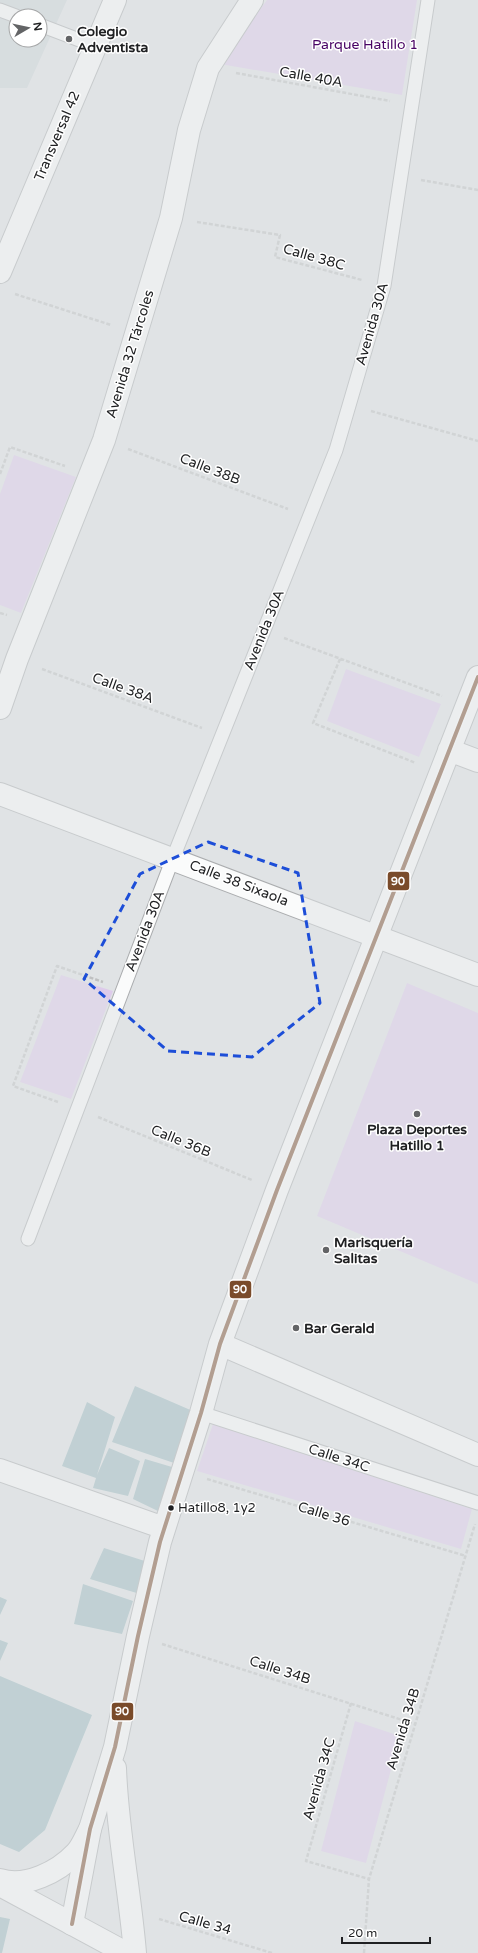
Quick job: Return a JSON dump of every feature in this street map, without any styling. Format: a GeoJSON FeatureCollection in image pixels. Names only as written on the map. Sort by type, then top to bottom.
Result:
{"type":"FeatureCollection","features":[{"type":"Feature","properties":{"kind":"street","name":"Transversal 42"},"geometry":{"type":"LineString","coordinates":[[4,281],[95,46],[115,0]]}},
{"type":"Feature","properties":{"kind":"street","name":"Avenida 32 Tárcoles"},"geometry":{"type":"LineString","coordinates":[[0,708],[16,659],[104,440],[171,218],[189,130],[208,68],[252,0]]}},
{"type":"Feature","properties":{"kind":"street"},"geometry":{"type":"LineString","coordinates":[[72,1924],[90,1829],[115,1747],[138,1636],[164,1528],[201,1414],[220,1344],[277,1190],[378,937],[439,773],[478,677]]}},
{"type":"Feature","properties":{"kind":"street"},"geometry":{"type":"LineString","coordinates":[[449,750],[478,761]]}},
{"type":"Feature","properties":{"kind":"street","name":"Calle 38 Sixaola"},"geometry":{"type":"LineString","coordinates":[[0,794],[173,858],[478,975]]}},
{"type":"Feature","properties":{"kind":"street"},"geometry":{"type":"LineString","coordinates":[[220,1344],[478,1455]]}},
{"type":"Feature","properties":{"kind":"street"},"geometry":{"type":"LineString","coordinates":[[0,1470],[164,1528]]}},
{"type":"Feature","properties":{"kind":"street"},"geometry":{"type":"LineString","coordinates":[[115,1747],[118,1825],[132,1911],[135,1953]]}},
{"type":"Feature","properties":{"kind":"street"},"geometry":{"type":"LineString","coordinates":[[0,1880],[31,1880],[56,1870],[77,1852],[90,1829]]}},
{"type":"Feature","properties":{"kind":"street"},"geometry":{"type":"LineString","coordinates":[[0,1885],[126,1953]]}},
{"type":"Feature","properties":{"kind":"lane","name":"Avenida 30A"},"geometry":{"type":"LineString","coordinates":[[28,1239],[173,858],[336,450],[384,286],[410,104],[428,0]]}},
{"type":"Feature","properties":{"kind":"lane"},"geometry":{"type":"LineString","coordinates":[[48,28],[95,46]]}},
{"type":"Feature","properties":{"kind":"lane","name":"Calle 34C"},"geometry":{"type":"LineString","coordinates":[[201,1414],[478,1503]]}},
{"type":"Feature","properties":{"kind":"path","name":"Calle 40A"},"geometry":{"type":"LineString","coordinates":[[208,68],[410,104]]}},
{"type":"Feature","properties":{"kind":"path"},"geometry":{"type":"LineString","coordinates":[[400,176],[478,190]]}},
{"type":"Feature","properties":{"kind":"path","name":"Calle 38C"},"geometry":{"type":"LineString","coordinates":[[171,218],[280,235],[275,257],[384,286]]}},
{"type":"Feature","properties":{"kind":"path"},"geometry":{"type":"LineString","coordinates":[[4,281],[137,333]]}},
{"type":"Feature","properties":{"kind":"path"},"geometry":{"type":"LineString","coordinates":[[349,405],[478,441]]}},
{"type":"Feature","properties":{"kind":"path","name":"Calle 38B"},"geometry":{"type":"LineString","coordinates":[[104,440],[309,517]]}},
{"type":"Feature","properties":{"kind":"path"},"geometry":{"type":"LineString","coordinates":[[0,474],[10,447],[90,474]]}},
{"type":"Feature","properties":{"kind":"path"},"geometry":{"type":"LineString","coordinates":[[264,631],[467,705]]}},
{"type":"Feature","properties":{"kind":"path","name":"Calle 38A"},"geometry":{"type":"LineString","coordinates":[[16,659],[222,735]]}},
{"type":"Feature","properties":{"kind":"path"},"geometry":{"type":"LineString","coordinates":[[340,659],[314,723],[439,773]]}},
{"type":"Feature","properties":{"kind":"path","name":"Calle 36B"},"geometry":{"type":"LineString","coordinates":[[123,989],[57,966],[13,1086],[78,1108],[277,1190]]}},
{"type":"Feature","properties":{"kind":"path","name":"Calle 36"},"geometry":{"type":"LineString","coordinates":[[182,1472],[466,1556]]}},
{"type":"Feature","properties":{"kind":"path","name":"Avenida 34B"},"geometry":{"type":"LineString","coordinates":[[364,1953],[369,1879],[476,1521]]}},
{"type":"Feature","properties":{"kind":"path","name":"Calle 34B"},"geometry":{"type":"LineString","coordinates":[[138,1636],[415,1724]]}},
{"type":"Feature","properties":{"kind":"path","name":"Avenida 34C"},"geometry":{"type":"LineString","coordinates":[[351,1703],[306,1861],[369,1879]]}},
{"type":"Feature","properties":{"kind":"path","name":"Calle 34"},"geometry":{"type":"LineString","coordinates":[[132,1911],[272,1953]]}},
{"type":"Feature","properties":{"kind":"highlighted area"},"geometry":{"type":"Polygon","coordinates":[[[208,842],[298,873],[320,1003],[252,1057],[168,1051],[84,979],[140,874],[208,842]]]}},
{"type":"Feature","properties":{"kind":"shaded area"},"geometry":{"type":"Polygon","coordinates":[[[0,0],[67,0],[48,42],[48,8],[8,8],[8,48],[45,48],[27,88],[0,88],[0,0]]]}},
{"type":"Feature","properties":{"kind":"green space","name":"Parque Hatillo 1"},"geometry":{"type":"Polygon","coordinates":[[[267,0],[417,0],[402,95],[220,64],[267,0]]]}},
{"type":"Feature","properties":{"kind":"green space"},"geometry":{"type":"Polygon","coordinates":[[[14,455],[76,477],[21,613],[0,605],[0,494],[14,455]]]}},
{"type":"Feature","properties":{"kind":"green space"},"geometry":{"type":"Polygon","coordinates":[[[346,669],[441,704],[419,757],[327,721],[346,669]]]}},
{"type":"Feature","properties":{"kind":"green space"},"geometry":{"type":"Polygon","coordinates":[[[61,975],[113,991],[71,1099],[20,1082],[61,975]]]}},
{"type":"Feature","properties":{"kind":"green space","name":"Plaza Deportes Hatillo 1"},"geometry":{"type":"Polygon","coordinates":[[[407,983],[478,1013],[478,1284],[317,1216],[407,983]]]}},
{"type":"Feature","properties":{"kind":"green space"},"geometry":{"type":"Polygon","coordinates":[[[213,1424],[472,1509],[461,1549],[197,1471],[213,1424]]]}},
{"type":"Feature","properties":{"kind":"green space"},"geometry":{"type":"Polygon","coordinates":[[[355,1721],[400,1736],[366,1863],[321,1851],[355,1721]]]}},
{"type":"Feature","properties":{"kind":"building"},"geometry":{"type":"Polygon","coordinates":[[[135,1386],[195,1412],[177,1464],[112,1442],[135,1386]]]}},
{"type":"Feature","properties":{"kind":"building"},"geometry":{"type":"Polygon","coordinates":[[[87,1402],[115,1417],[97,1475],[109,1448],[140,1461],[128,1496],[93,1488],[96,1478],[62,1466],[87,1402]]]}},
{"type":"Feature","properties":{"kind":"building"},"geometry":{"type":"Polygon","coordinates":[[[145,1459],[172,1467],[160,1512],[133,1499],[145,1459]]]}},
{"type":"Feature","properties":{"kind":"building"},"geometry":{"type":"Polygon","coordinates":[[[104,1548],[151,1563],[140,1594],[90,1579],[104,1548]]]}},
{"type":"Feature","properties":{"kind":"building"},"geometry":{"type":"Polygon","coordinates":[[[83,1584],[133,1601],[122,1634],[74,1624],[83,1584]]]}},
{"type":"Feature","properties":{"kind":"building"},"geometry":{"type":"Polygon","coordinates":[[[0,1597],[7,1600],[0,1615],[0,1597]]]}},
{"type":"Feature","properties":{"kind":"building"},"geometry":{"type":"Polygon","coordinates":[[[0,1640],[8,1643],[0,1661],[0,1640]]]}},
{"type":"Feature","properties":{"kind":"building"},"geometry":{"type":"Polygon","coordinates":[[[0,1676],[92,1715],[45,1830],[19,1852],[0,1844],[0,1676]]]}},
{"type":"Feature","properties":{"kind":"building"},"geometry":{"type":"Polygon","coordinates":[[[0,1917],[10,1919],[2,1953],[0,1953],[0,1917]]]}},
{"type":"Feature","properties":{"kind":"transit line","name":"90"},"geometry":{"type":"LineString","coordinates":[[72,1924],[90,1829],[115,1747],[138,1636],[160,1542],[201,1413],[220,1344],[277,1190],[478,677]]}},
{"type":"Feature","properties":{"kind":"place","name":"Colegio Adventista"},"geometry":{"type":"Point","coordinates":[69,39]}},
{"type":"Feature","properties":{"kind":"place","name":"Plaza Deportes Hatillo 1"},"geometry":{"type":"Point","coordinates":[417,1114]}},
{"type":"Feature","properties":{"kind":"place","name":"Marisquería Salitas"},"geometry":{"type":"Point","coordinates":[326,1250]}},
{"type":"Feature","properties":{"kind":"place","name":"Bar Gerald"},"geometry":{"type":"Point","coordinates":[296,1328]}},
{"type":"Feature","properties":{"kind":"place","name":"Hatillo8, 1y2"},"geometry":{"type":"Point","coordinates":[171,1508]}}]}
